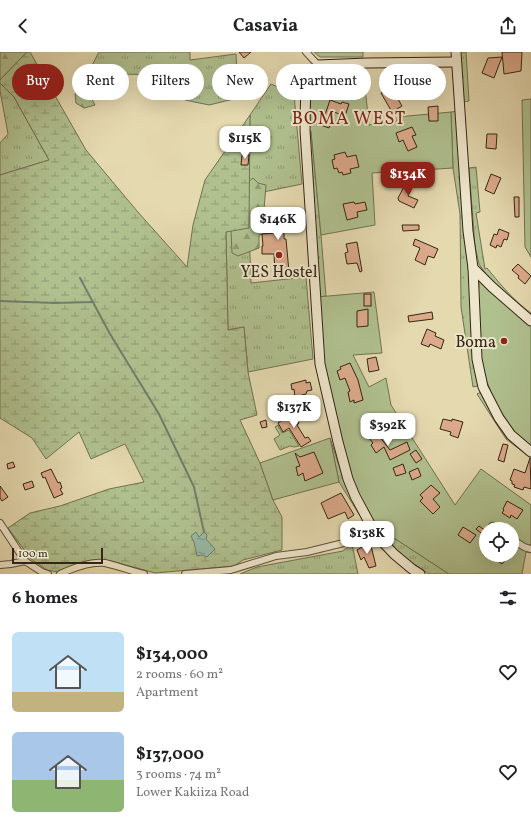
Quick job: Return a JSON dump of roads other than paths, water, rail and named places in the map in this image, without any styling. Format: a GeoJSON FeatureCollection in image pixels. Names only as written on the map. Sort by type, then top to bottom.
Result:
{"type":"FeatureCollection","features":[{"type":"Feature","properties":{"kind":"main road"},"geometry":{"type":"LineString","coordinates":[[456,52],[468,231],[473,268],[477,359],[483,387],[499,418],[510,435],[531,452]]}},
{"type":"Feature","properties":{"kind":"main road"},"geometry":{"type":"LineString","coordinates":[[343,64],[456,62]]}},
{"type":"Feature","properties":{"kind":"main road"},"geometry":{"type":"LineString","coordinates":[[306,100],[305,130],[320,364],[338,442],[348,479],[355,496],[376,535],[394,554],[420,574]]}},
{"type":"Feature","properties":{"kind":"main road"},"geometry":{"type":"LineString","coordinates":[[473,268],[492,287],[531,321]]}},
{"type":"Feature","properties":{"kind":"street"},"geometry":{"type":"LineString","coordinates":[[306,52],[317,64]]}},
{"type":"Feature","properties":{"kind":"street"},"geometry":{"type":"LineString","coordinates":[[0,523],[25,561],[42,572],[48,574]]}},
{"type":"Feature","properties":{"kind":"street"},"geometry":{"type":"LineString","coordinates":[[185,574],[239,568],[250,563],[276,556],[307,552],[376,535]]}},
{"type":"Feature","properties":{"kind":"street"},"geometry":{"type":"LineString","coordinates":[[519,544],[531,549]]}},
{"type":"Feature","properties":{"kind":"street"},"geometry":{"type":"LineString","coordinates":[[0,565],[25,561]]}},
{"type":"Feature","properties":{"kind":"street"},"geometry":{"type":"LineString","coordinates":[[60,574],[92,563],[104,563],[144,574]]}},
{"type":"Feature","properties":{"kind":"water"},"geometry":{"type":"Polygon","coordinates":[[[196,532],[199,537],[204,532],[207,535],[206,539],[215,549],[207,557],[202,555],[197,556],[191,536],[196,532]]]}},
{"type":"Feature","properties":{"kind":"waterway"},"geometry":{"type":"LineString","coordinates":[[80,278],[110,334],[159,414],[194,487],[204,532]]}},
{"type":"Feature","properties":{"kind":"waterway"},"geometry":{"type":"LineString","coordinates":[[0,301],[55,303],[93,302]]}},
{"type":"Feature","properties":{"kind":"place","name":"YES Hostel"},"geometry":{"type":"Point","coordinates":[279,255]}},
{"type":"Feature","properties":{"kind":"place","name":"Boma"},"geometry":{"type":"Point","coordinates":[504,341]}},
{"type":"Feature","properties":{"kind":"district","name":"BOMA WEST"},"geometry":{"type":"Point","coordinates":[349,118]}}]}
